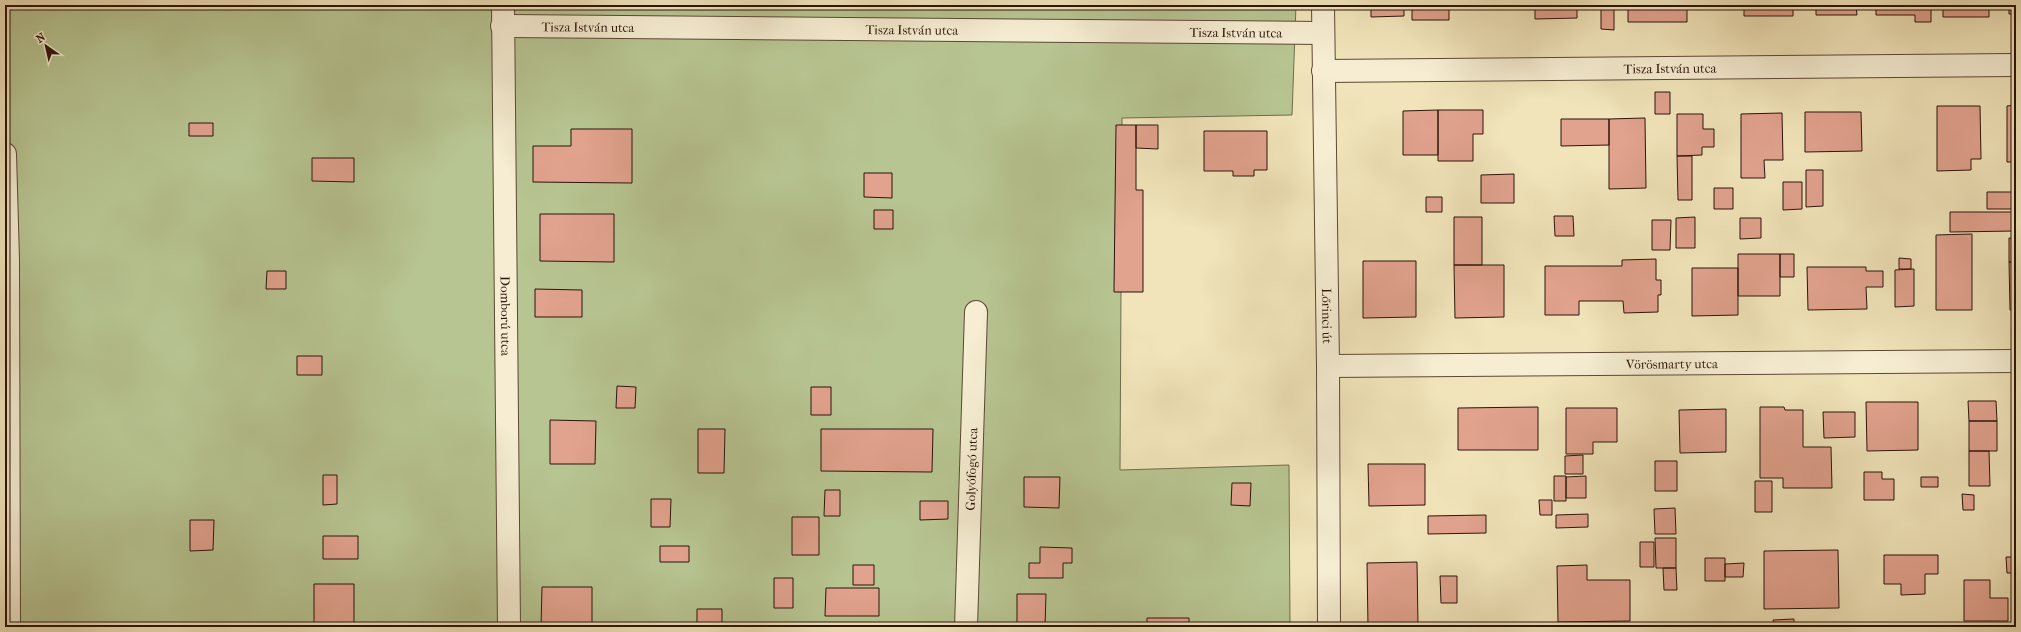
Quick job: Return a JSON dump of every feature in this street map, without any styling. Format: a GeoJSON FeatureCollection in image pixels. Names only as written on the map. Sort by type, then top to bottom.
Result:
{"type":"FeatureCollection","features":[{"type":"Feature","properties":{"kind":"street","name":"Lőrinci út"},"geometry":{"type":"LineString","coordinates":[[1323,5],[1328,366],[1328,627]]}},
{"type":"Feature","properties":{"kind":"street","name":"Tisza István utca"},"geometry":{"type":"LineString","coordinates":[[502,16],[1323,33]]}},
{"type":"Feature","properties":{"kind":"street","name":"Domború utca"},"geometry":{"type":"LineString","coordinates":[[502,16],[509,627]]}},
{"type":"Feature","properties":{"kind":"street","name":"Tisza István utca"},"geometry":{"type":"LineString","coordinates":[[1323,71],[2016,65]]}},
{"type":"Feature","properties":{"kind":"street"},"geometry":{"type":"LineString","coordinates":[[5,154],[8,260],[9,627]]}},
{"type":"Feature","properties":{"kind":"street","name":"Golyófogó utca"},"geometry":{"type":"LineString","coordinates":[[966,627],[976,312]]}},
{"type":"Feature","properties":{"kind":"street","name":"Vörösmarty utca"},"geometry":{"type":"LineString","coordinates":[[1328,366],[2016,361]]}},
{"type":"Feature","properties":{"kind":"green space"},"geometry":{"type":"Polygon","coordinates":[[[5,5],[1296,5],[1292,115],[1122,118],[1120,470],[1289,465],[1290,627],[5,627],[5,5]]]}},
{"type":"Feature","properties":{"kind":"building"},"geometry":{"type":"Polygon","coordinates":[[[1371,5],[1404,5],[1404,16],[1371,17],[1371,5]]]}},
{"type":"Feature","properties":{"kind":"building"},"geometry":{"type":"Polygon","coordinates":[[[1412,5],[1449,5],[1449,20],[1412,20],[1412,5]]]}},
{"type":"Feature","properties":{"kind":"building"},"geometry":{"type":"Polygon","coordinates":[[[1535,5],[1577,5],[1577,18],[1535,19],[1535,5]]]}},
{"type":"Feature","properties":{"kind":"building"},"geometry":{"type":"Polygon","coordinates":[[[1628,5],[1687,5],[1687,22],[1628,22],[1628,5]]]}},
{"type":"Feature","properties":{"kind":"building"},"geometry":{"type":"Polygon","coordinates":[[[1744,5],[1793,5],[1793,16],[1744,16],[1744,5]]]}},
{"type":"Feature","properties":{"kind":"building"},"geometry":{"type":"Polygon","coordinates":[[[1816,5],[1856,5],[1857,15],[1816,15],[1816,5]]]}},
{"type":"Feature","properties":{"kind":"building"},"geometry":{"type":"Polygon","coordinates":[[[1876,5],[1931,5],[1931,22],[1915,22],[1915,15],[1876,15],[1876,5]]]}},
{"type":"Feature","properties":{"kind":"building"},"geometry":{"type":"Polygon","coordinates":[[[1943,5],[1989,5],[1989,17],[1943,17],[1943,5]]]}},
{"type":"Feature","properties":{"kind":"building"},"geometry":{"type":"Polygon","coordinates":[[[2009,5],[2016,5],[2016,14],[2009,14],[2009,5]]]}},
{"type":"Feature","properties":{"kind":"building"},"geometry":{"type":"Polygon","coordinates":[[[1601,8],[1614,8],[1614,30],[1601,29],[1601,8]]]}},
{"type":"Feature","properties":{"kind":"building"},"geometry":{"type":"Polygon","coordinates":[[[1655,92],[1670,92],[1670,114],[1655,114],[1655,92]]]}},
{"type":"Feature","properties":{"kind":"building"},"geometry":{"type":"Polygon","coordinates":[[[2016,105],[2016,162],[2007,162],[2007,106],[2016,105]]]}},
{"type":"Feature","properties":{"kind":"building"},"geometry":{"type":"Polygon","coordinates":[[[1937,106],[1980,106],[1981,159],[1971,159],[1971,170],[1937,171],[1937,106]]]}},
{"type":"Feature","properties":{"kind":"building"},"geometry":{"type":"Polygon","coordinates":[[[1438,110],[1438,155],[1403,155],[1403,111],[1438,110]]]}},
{"type":"Feature","properties":{"kind":"building"},"geometry":{"type":"Polygon","coordinates":[[[1438,110],[1483,110],[1483,134],[1473,134],[1473,161],[1438,161],[1438,110]]]}},
{"type":"Feature","properties":{"kind":"building"},"geometry":{"type":"Polygon","coordinates":[[[1805,112],[1861,112],[1862,151],[1805,152],[1805,112]]]}},
{"type":"Feature","properties":{"kind":"building"},"geometry":{"type":"Polygon","coordinates":[[[1782,113],[1783,160],[1764,160],[1765,178],[1741,178],[1741,114],[1782,113]]]}},
{"type":"Feature","properties":{"kind":"building"},"geometry":{"type":"Polygon","coordinates":[[[1677,114],[1703,114],[1703,129],[1714,129],[1714,147],[1702,147],[1702,155],[1677,156],[1677,114]]]}},
{"type":"Feature","properties":{"kind":"building"},"geometry":{"type":"Polygon","coordinates":[[[1645,118],[1646,188],[1609,189],[1609,119],[1645,118]]]}},
{"type":"Feature","properties":{"kind":"building"},"geometry":{"type":"Polygon","coordinates":[[[1561,119],[1609,119],[1609,145],[1561,146],[1561,119]]]}},
{"type":"Feature","properties":{"kind":"building"},"geometry":{"type":"Polygon","coordinates":[[[189,123],[213,123],[213,136],[189,136],[189,123]]]}},
{"type":"Feature","properties":{"kind":"building"},"geometry":{"type":"Polygon","coordinates":[[[1116,125],[1136,125],[1136,190],[1143,190],[1143,292],[1114,292],[1116,125]]]}},
{"type":"Feature","properties":{"kind":"building"},"geometry":{"type":"Polygon","coordinates":[[[1136,125],[1158,125],[1158,149],[1136,148],[1136,125]]]}},
{"type":"Feature","properties":{"kind":"building"},"geometry":{"type":"Polygon","coordinates":[[[571,129],[632,129],[632,183],[533,182],[533,146],[571,146],[571,129]]]}},
{"type":"Feature","properties":{"kind":"building"},"geometry":{"type":"Polygon","coordinates":[[[1204,131],[1267,131],[1267,170],[1254,170],[1254,176],[1233,176],[1233,171],[1204,171],[1204,131]]]}},
{"type":"Feature","properties":{"kind":"building"},"geometry":{"type":"Polygon","coordinates":[[[1677,156],[1692,156],[1692,200],[1678,200],[1677,156]]]}},
{"type":"Feature","properties":{"kind":"building"},"geometry":{"type":"Polygon","coordinates":[[[312,158],[354,158],[354,182],[312,181],[312,158]]]}},
{"type":"Feature","properties":{"kind":"building"},"geometry":{"type":"Polygon","coordinates":[[[1806,170],[1823,170],[1823,206],[1806,207],[1806,170]]]}},
{"type":"Feature","properties":{"kind":"building"},"geometry":{"type":"Polygon","coordinates":[[[864,173],[892,173],[892,198],[864,197],[864,173]]]}},
{"type":"Feature","properties":{"kind":"building"},"geometry":{"type":"Polygon","coordinates":[[[1514,174],[1514,203],[1481,203],[1481,175],[1514,174]]]}},
{"type":"Feature","properties":{"kind":"building"},"geometry":{"type":"Polygon","coordinates":[[[1783,182],[1802,182],[1802,209],[1783,210],[1783,182]]]}},
{"type":"Feature","properties":{"kind":"building"},"geometry":{"type":"Polygon","coordinates":[[[1714,188],[1733,188],[1733,209],[1714,209],[1714,188]]]}},
{"type":"Feature","properties":{"kind":"building"},"geometry":{"type":"Polygon","coordinates":[[[1987,192],[2016,192],[2016,209],[1987,209],[1987,192]]]}},
{"type":"Feature","properties":{"kind":"building"},"geometry":{"type":"Polygon","coordinates":[[[1426,197],[1442,197],[1442,212],[1426,212],[1426,197]]]}},
{"type":"Feature","properties":{"kind":"building"},"geometry":{"type":"Polygon","coordinates":[[[874,210],[893,210],[893,229],[874,229],[874,210]]]}},
{"type":"Feature","properties":{"kind":"building"},"geometry":{"type":"Polygon","coordinates":[[[1950,212],[2016,212],[2016,231],[1950,232],[1950,212]]]}},
{"type":"Feature","properties":{"kind":"building"},"geometry":{"type":"Polygon","coordinates":[[[540,214],[614,214],[614,262],[540,261],[540,214]]]}},
{"type":"Feature","properties":{"kind":"building"},"geometry":{"type":"Polygon","coordinates":[[[1554,216],[1573,216],[1574,236],[1555,236],[1554,216]]]}},
{"type":"Feature","properties":{"kind":"building"},"geometry":{"type":"Polygon","coordinates":[[[1454,217],[1482,217],[1482,265],[1454,265],[1454,217]]]}},
{"type":"Feature","properties":{"kind":"building"},"geometry":{"type":"Polygon","coordinates":[[[1695,217],[1695,248],[1676,248],[1676,218],[1695,217]]]}},
{"type":"Feature","properties":{"kind":"building"},"geometry":{"type":"Polygon","coordinates":[[[1740,218],[1761,218],[1761,238],[1740,239],[1740,218]]]}},
{"type":"Feature","properties":{"kind":"building"},"geometry":{"type":"Polygon","coordinates":[[[1652,220],[1671,220],[1670,250],[1652,250],[1652,220]]]}},
{"type":"Feature","properties":{"kind":"building"},"geometry":{"type":"Polygon","coordinates":[[[1972,234],[1972,310],[1936,310],[1936,235],[1972,234]]]}},
{"type":"Feature","properties":{"kind":"building"},"geometry":{"type":"Polygon","coordinates":[[[2009,238],[2016,238],[2016,262],[2009,262],[2009,238]]]}},
{"type":"Feature","properties":{"kind":"building"},"geometry":{"type":"Polygon","coordinates":[[[1738,254],[1780,254],[1780,296],[1738,296],[1738,254]]]}},
{"type":"Feature","properties":{"kind":"building"},"geometry":{"type":"Polygon","coordinates":[[[1780,254],[1794,254],[1794,277],[1780,277],[1780,254]]]}},
{"type":"Feature","properties":{"kind":"building"},"geometry":{"type":"Polygon","coordinates":[[[1899,258],[1911,259],[1911,269],[1899,269],[1899,258]]]}},
{"type":"Feature","properties":{"kind":"building"},"geometry":{"type":"Polygon","coordinates":[[[1656,259],[1656,280],[1661,280],[1661,295],[1658,295],[1658,312],[1624,313],[1623,301],[1579,301],[1579,315],[1545,315],[1545,266],[1622,266],[1622,260],[1656,259]]]}},
{"type":"Feature","properties":{"kind":"building"},"geometry":{"type":"Polygon","coordinates":[[[1363,261],[1416,261],[1416,317],[1363,318],[1363,261]]]}},
{"type":"Feature","properties":{"kind":"building"},"geometry":{"type":"Polygon","coordinates":[[[2009,262],[2016,262],[2016,310],[2010,310],[2009,262]]]}},
{"type":"Feature","properties":{"kind":"building"},"geometry":{"type":"Polygon","coordinates":[[[1454,265],[1504,265],[1504,317],[1455,318],[1454,265]]]}},
{"type":"Feature","properties":{"kind":"building"},"geometry":{"type":"Polygon","coordinates":[[[1807,267],[1866,267],[1866,271],[1883,271],[1883,287],[1866,287],[1867,309],[1808,310],[1807,267]]]}},
{"type":"Feature","properties":{"kind":"building"},"geometry":{"type":"Polygon","coordinates":[[[1692,268],[1738,268],[1738,315],[1692,316],[1692,268]]]}},
{"type":"Feature","properties":{"kind":"building"},"geometry":{"type":"Polygon","coordinates":[[[1914,269],[1914,306],[1895,307],[1895,270],[1914,269]]]}},
{"type":"Feature","properties":{"kind":"building"},"geometry":{"type":"Polygon","coordinates":[[[267,271],[286,271],[286,289],[266,289],[267,271]]]}},
{"type":"Feature","properties":{"kind":"building"},"geometry":{"type":"Polygon","coordinates":[[[535,289],[582,290],[582,317],[535,317],[535,289]]]}},
{"type":"Feature","properties":{"kind":"building"},"geometry":{"type":"Polygon","coordinates":[[[297,356],[322,356],[322,375],[297,375],[297,356]]]}},
{"type":"Feature","properties":{"kind":"building"},"geometry":{"type":"Polygon","coordinates":[[[617,386],[636,387],[635,408],[616,408],[617,386]]]}},
{"type":"Feature","properties":{"kind":"building"},"geometry":{"type":"Polygon","coordinates":[[[811,387],[831,387],[831,415],[811,415],[811,387]]]}},
{"type":"Feature","properties":{"kind":"building"},"geometry":{"type":"Polygon","coordinates":[[[1968,401],[1996,401],[1997,421],[1969,421],[1968,401]]]}},
{"type":"Feature","properties":{"kind":"building"},"geometry":{"type":"Polygon","coordinates":[[[1866,402],[1918,402],[1918,450],[1867,451],[1866,402]]]}},
{"type":"Feature","properties":{"kind":"building"},"geometry":{"type":"Polygon","coordinates":[[[1538,407],[1538,450],[1458,450],[1458,408],[1538,407]]]}},
{"type":"Feature","properties":{"kind":"building"},"geometry":{"type":"Polygon","coordinates":[[[1760,407],[1784,407],[1785,410],[1803,410],[1803,447],[1831,447],[1832,488],[1783,488],[1783,478],[1760,478],[1760,407]]]}},
{"type":"Feature","properties":{"kind":"building"},"geometry":{"type":"Polygon","coordinates":[[[1566,408],[1617,408],[1617,442],[1593,442],[1593,454],[1566,454],[1566,408]]]}},
{"type":"Feature","properties":{"kind":"building"},"geometry":{"type":"Polygon","coordinates":[[[1726,409],[1726,452],[1680,453],[1679,410],[1726,409]]]}},
{"type":"Feature","properties":{"kind":"building"},"geometry":{"type":"Polygon","coordinates":[[[1823,412],[1855,412],[1855,437],[1824,438],[1823,412]]]}},
{"type":"Feature","properties":{"kind":"building"},"geometry":{"type":"Polygon","coordinates":[[[550,420],[596,421],[595,464],[550,464],[550,420]]]}},
{"type":"Feature","properties":{"kind":"building"},"geometry":{"type":"Polygon","coordinates":[[[1969,421],[1997,421],[1997,451],[1969,451],[1969,421]]]}},
{"type":"Feature","properties":{"kind":"building"},"geometry":{"type":"Polygon","coordinates":[[[698,429],[725,429],[724,473],[698,473],[698,429]]]}},
{"type":"Feature","properties":{"kind":"building"},"geometry":{"type":"Polygon","coordinates":[[[821,429],[933,429],[932,472],[821,471],[821,429]]]}},
{"type":"Feature","properties":{"kind":"building"},"geometry":{"type":"Polygon","coordinates":[[[1969,451],[1989,451],[1990,486],[1969,486],[1969,451]]]}},
{"type":"Feature","properties":{"kind":"building"},"geometry":{"type":"Polygon","coordinates":[[[1583,455],[1583,474],[1565,474],[1565,456],[1583,455]]]}},
{"type":"Feature","properties":{"kind":"building"},"geometry":{"type":"Polygon","coordinates":[[[1655,461],[1677,461],[1677,491],[1655,491],[1655,461]]]}},
{"type":"Feature","properties":{"kind":"building"},"geometry":{"type":"Polygon","coordinates":[[[1368,464],[1425,464],[1425,505],[1369,506],[1368,464]]]}},
{"type":"Feature","properties":{"kind":"building"},"geometry":{"type":"Polygon","coordinates":[[[1864,472],[1882,472],[1882,479],[1894,479],[1894,500],[1864,500],[1864,472]]]}},
{"type":"Feature","properties":{"kind":"building"},"geometry":{"type":"Polygon","coordinates":[[[323,475],[337,475],[337,504],[323,505],[323,475]]]}},
{"type":"Feature","properties":{"kind":"building"},"geometry":{"type":"Polygon","coordinates":[[[1554,476],[1566,476],[1566,501],[1554,501],[1554,476]]]}},
{"type":"Feature","properties":{"kind":"building"},"geometry":{"type":"Polygon","coordinates":[[[1586,476],[1586,498],[1566,498],[1566,477],[1586,476]]]}},
{"type":"Feature","properties":{"kind":"building"},"geometry":{"type":"Polygon","coordinates":[[[1024,477],[1060,477],[1059,508],[1024,507],[1024,477]]]}},
{"type":"Feature","properties":{"kind":"building"},"geometry":{"type":"Polygon","coordinates":[[[1921,477],[1938,477],[1938,487],[1921,487],[1921,477]]]}},
{"type":"Feature","properties":{"kind":"building"},"geometry":{"type":"Polygon","coordinates":[[[1755,481],[1772,481],[1772,512],[1755,512],[1755,481]]]}},
{"type":"Feature","properties":{"kind":"building"},"geometry":{"type":"Polygon","coordinates":[[[1232,483],[1251,483],[1250,506],[1231,505],[1232,483]]]}},
{"type":"Feature","properties":{"kind":"building"},"geometry":{"type":"Polygon","coordinates":[[[825,490],[840,490],[840,516],[824,516],[825,490]]]}},
{"type":"Feature","properties":{"kind":"building"},"geometry":{"type":"Polygon","coordinates":[[[1962,494],[1974,495],[1974,510],[1963,510],[1962,494]]]}},
{"type":"Feature","properties":{"kind":"building"},"geometry":{"type":"Polygon","coordinates":[[[651,499],[671,499],[670,527],[651,527],[651,499]]]}},
{"type":"Feature","properties":{"kind":"building"},"geometry":{"type":"Polygon","coordinates":[[[1539,500],[1552,500],[1552,515],[1540,515],[1539,500]]]}},
{"type":"Feature","properties":{"kind":"building"},"geometry":{"type":"Polygon","coordinates":[[[920,501],[948,501],[948,519],[920,520],[920,501]]]}},
{"type":"Feature","properties":{"kind":"building"},"geometry":{"type":"Polygon","coordinates":[[[1675,508],[1676,534],[1655,534],[1654,509],[1675,508]]]}},
{"type":"Feature","properties":{"kind":"building"},"geometry":{"type":"Polygon","coordinates":[[[1588,514],[1588,527],[1556,528],[1556,515],[1588,514]]]}},
{"type":"Feature","properties":{"kind":"building"},"geometry":{"type":"Polygon","coordinates":[[[1486,515],[1486,533],[1428,534],[1428,516],[1486,515]]]}},
{"type":"Feature","properties":{"kind":"building"},"geometry":{"type":"Polygon","coordinates":[[[792,517],[819,517],[819,555],[792,555],[792,517]]]}},
{"type":"Feature","properties":{"kind":"building"},"geometry":{"type":"Polygon","coordinates":[[[190,520],[214,520],[213,550],[190,551],[190,520]]]}},
{"type":"Feature","properties":{"kind":"building"},"geometry":{"type":"Polygon","coordinates":[[[323,536],[358,536],[358,559],[323,559],[323,536]]]}},
{"type":"Feature","properties":{"kind":"building"},"geometry":{"type":"Polygon","coordinates":[[[1655,538],[1676,538],[1676,568],[1656,568],[1655,538]]]}},
{"type":"Feature","properties":{"kind":"building"},"geometry":{"type":"Polygon","coordinates":[[[1640,542],[1654,542],[1654,567],[1640,567],[1640,542]]]}},
{"type":"Feature","properties":{"kind":"building"},"geometry":{"type":"Polygon","coordinates":[[[660,546],[689,546],[689,562],[660,562],[660,546]]]}},
{"type":"Feature","properties":{"kind":"building"},"geometry":{"type":"Polygon","coordinates":[[[1040,547],[1072,548],[1072,563],[1063,563],[1063,578],[1029,578],[1029,563],[1040,563],[1040,547]]]}},
{"type":"Feature","properties":{"kind":"building"},"geometry":{"type":"Polygon","coordinates":[[[1838,550],[1839,608],[1764,609],[1764,551],[1838,550]]]}},
{"type":"Feature","properties":{"kind":"building"},"geometry":{"type":"Polygon","coordinates":[[[1884,555],[1938,555],[1938,574],[1925,574],[1925,594],[1901,595],[1901,584],[1884,584],[1884,555]]]}},
{"type":"Feature","properties":{"kind":"building"},"geometry":{"type":"Polygon","coordinates":[[[2006,557],[2016,557],[2016,573],[2007,573],[2006,557]]]}},
{"type":"Feature","properties":{"kind":"building"},"geometry":{"type":"Polygon","coordinates":[[[1705,558],[1725,558],[1725,581],[1705,581],[1705,558]]]}},
{"type":"Feature","properties":{"kind":"building"},"geometry":{"type":"Polygon","coordinates":[[[1417,562],[1418,626],[1368,627],[1367,563],[1417,562]]]}},
{"type":"Feature","properties":{"kind":"building"},"geometry":{"type":"Polygon","coordinates":[[[1744,563],[1743,577],[1725,577],[1725,564],[1744,563]]]}},
{"type":"Feature","properties":{"kind":"building"},"geometry":{"type":"Polygon","coordinates":[[[853,565],[874,565],[874,585],[853,585],[853,565]]]}},
{"type":"Feature","properties":{"kind":"building"},"geometry":{"type":"Polygon","coordinates":[[[1587,565],[1587,580],[1630,580],[1630,621],[1558,622],[1557,566],[1587,565]]]}},
{"type":"Feature","properties":{"kind":"building"},"geometry":{"type":"Polygon","coordinates":[[[1663,568],[1676,568],[1677,590],[1664,590],[1663,568]]]}},
{"type":"Feature","properties":{"kind":"building"},"geometry":{"type":"Polygon","coordinates":[[[1440,576],[1457,576],[1457,603],[1441,603],[1440,576]]]}},
{"type":"Feature","properties":{"kind":"building"},"geometry":{"type":"Polygon","coordinates":[[[774,578],[793,578],[793,608],[774,608],[774,578]]]}},
{"type":"Feature","properties":{"kind":"building"},"geometry":{"type":"Polygon","coordinates":[[[1964,580],[1990,580],[1990,598],[2008,598],[2008,621],[1964,621],[1964,580]]]}},
{"type":"Feature","properties":{"kind":"building"},"geometry":{"type":"Polygon","coordinates":[[[314,584],[354,584],[354,624],[314,624],[314,584]]]}},
{"type":"Feature","properties":{"kind":"building"},"geometry":{"type":"Polygon","coordinates":[[[542,587],[592,587],[592,627],[541,627],[542,587]]]}},
{"type":"Feature","properties":{"kind":"building"},"geometry":{"type":"Polygon","coordinates":[[[826,588],[879,588],[879,616],[825,616],[826,588]]]}},
{"type":"Feature","properties":{"kind":"building"},"geometry":{"type":"Polygon","coordinates":[[[1017,594],[1046,594],[1045,627],[1017,627],[1017,594]]]}},
{"type":"Feature","properties":{"kind":"building"},"geometry":{"type":"Polygon","coordinates":[[[697,609],[722,609],[722,627],[697,627],[697,609]]]}},
{"type":"Feature","properties":{"kind":"building"},"geometry":{"type":"Polygon","coordinates":[[[1147,618],[1189,618],[1189,627],[1147,627],[1147,618]]]}},
{"type":"Feature","properties":{"kind":"building"},"geometry":{"type":"Polygon","coordinates":[[[1794,619],[1794,627],[1774,627],[1773,620],[1794,619]]]}}]}
